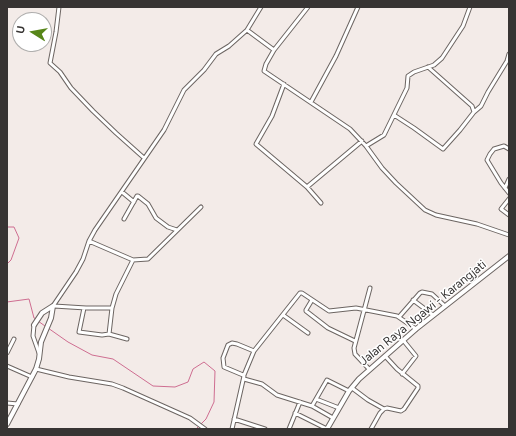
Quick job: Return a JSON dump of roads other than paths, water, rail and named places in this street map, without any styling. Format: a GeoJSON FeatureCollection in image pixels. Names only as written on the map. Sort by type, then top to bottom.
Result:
{"type":"FeatureCollection","features":[{"type":"Feature","properties":{"kind":"street"},"geometry":{"type":"LineString","coordinates":[[59,7],[50,63],[93,111],[116,134],[144,158]]}},
{"type":"Feature","properties":{"kind":"street"},"geometry":{"type":"LineString","coordinates":[[7,424],[36,370],[42,339],[51,318],[54,306],[83,259],[89,241],[164,130],[184,90],[204,70],[216,54],[229,46],[247,30],[261,7]]}},
{"type":"Feature","properties":{"kind":"street"},"geometry":{"type":"LineString","coordinates":[[308,7],[274,50],[264,70],[350,129],[362,141],[388,175],[425,210],[436,215],[477,224],[509,234]]}},
{"type":"Feature","properties":{"kind":"street"},"geometry":{"type":"LineString","coordinates":[[311,102],[336,56],[358,7]]}},
{"type":"Feature","properties":{"kind":"street"},"geometry":{"type":"LineString","coordinates":[[366,146],[384,135],[407,88],[408,76],[438,62],[444,56],[462,26],[470,7]]}},
{"type":"Feature","properties":{"kind":"street"},"geometry":{"type":"LineString","coordinates":[[247,30],[274,50]]}},
{"type":"Feature","properties":{"kind":"street"},"geometry":{"type":"LineString","coordinates":[[394,115],[443,149],[474,112],[482,106],[509,54]]}},
{"type":"Feature","properties":{"kind":"street"},"geometry":{"type":"LineString","coordinates":[[428,67],[472,106],[474,112]]}},
{"type":"Feature","properties":{"kind":"street"},"geometry":{"type":"LineString","coordinates":[[284,84],[272,116],[256,144],[307,187],[321,203]]}},
{"type":"Feature","properties":{"kind":"street"},"geometry":{"type":"LineString","coordinates":[[307,187],[362,141]]}},
{"type":"Feature","properties":{"kind":"street"},"geometry":{"type":"LineString","coordinates":[[509,149],[504,146],[494,149],[487,160],[509,193]]}},
{"type":"Feature","properties":{"kind":"street"},"geometry":{"type":"LineString","coordinates":[[505,188],[509,179]]}},
{"type":"Feature","properties":{"kind":"street"},"geometry":{"type":"LineString","coordinates":[[122,192],[134,202]]}},
{"type":"Feature","properties":{"kind":"street"},"geometry":{"type":"LineString","coordinates":[[124,219],[137,196],[139,196],[148,204],[156,218],[162,223],[177,230]]}},
{"type":"Feature","properties":{"kind":"street"},"geometry":{"type":"LineString","coordinates":[[509,199],[501,209],[509,216]]}},
{"type":"Feature","properties":{"kind":"street"},"geometry":{"type":"LineString","coordinates":[[89,241],[133,260],[145,259],[151,257],[201,208]]}},
{"type":"Feature","properties":{"kind":"street","name":"Jalan Raya Ngawi - Karangjati"},"geometry":{"type":"LineString","coordinates":[[327,429],[350,389],[369,369],[433,315],[509,256]]}},
{"type":"Feature","properties":{"kind":"street"},"geometry":{"type":"LineString","coordinates":[[108,334],[116,294],[133,260]]}},
{"type":"Feature","properties":{"kind":"street"},"geometry":{"type":"LineString","coordinates":[[369,369],[355,354],[354,348],[370,288]]}},
{"type":"Feature","properties":{"kind":"street"},"geometry":{"type":"LineString","coordinates":[[399,317],[420,293],[427,292],[432,294],[445,306]]}},
{"type":"Feature","properties":{"kind":"street"},"geometry":{"type":"LineString","coordinates":[[232,429],[244,377],[254,351],[300,293],[329,311],[333,312],[351,308],[399,317],[416,329]]}},
{"type":"Feature","properties":{"kind":"street"},"geometry":{"type":"LineString","coordinates":[[312,300],[306,311],[328,328],[355,341]]}},
{"type":"Feature","properties":{"kind":"street"},"geometry":{"type":"LineString","coordinates":[[413,300],[433,315]]}},
{"type":"Feature","properties":{"kind":"street"},"geometry":{"type":"LineString","coordinates":[[39,353],[34,342],[34,326],[44,311],[54,306],[112,308]]}},
{"type":"Feature","properties":{"kind":"street"},"geometry":{"type":"LineString","coordinates":[[84,308],[79,332],[102,335],[108,334],[127,339]]}},
{"type":"Feature","properties":{"kind":"street"},"geometry":{"type":"LineString","coordinates":[[283,315],[308,333]]}},
{"type":"Feature","properties":{"kind":"street"},"geometry":{"type":"LineString","coordinates":[[7,353],[14,339]]}},
{"type":"Feature","properties":{"kind":"street"},"geometry":{"type":"LineString","coordinates":[[402,374],[416,356],[403,340]]}},
{"type":"Feature","properties":{"kind":"street"},"geometry":{"type":"LineString","coordinates":[[254,351],[237,344],[232,343],[228,345],[224,353],[224,368],[262,384],[277,394],[312,406],[333,418]]}},
{"type":"Feature","properties":{"kind":"street"},"geometry":{"type":"LineString","coordinates":[[312,406],[327,380],[350,389],[384,409],[387,408],[401,411],[404,409],[418,386],[402,374],[385,356]]}},
{"type":"Feature","properties":{"kind":"street"},"geometry":{"type":"LineString","coordinates":[[7,366],[32,377]]}},
{"type":"Feature","properties":{"kind":"street"},"geometry":{"type":"LineString","coordinates":[[36,370],[112,384],[190,418],[204,428]]}},
{"type":"Feature","properties":{"kind":"street"},"geometry":{"type":"LineString","coordinates":[[316,399],[339,408]]}},
{"type":"Feature","properties":{"kind":"street"},"geometry":{"type":"LineString","coordinates":[[289,429],[300,402]]}},
{"type":"Feature","properties":{"kind":"street"},"geometry":{"type":"LineString","coordinates":[[7,403],[18,404]]}},
{"type":"Feature","properties":{"kind":"street"},"geometry":{"type":"LineString","coordinates":[[371,429],[384,409]]}},
{"type":"Feature","properties":{"kind":"street"},"geometry":{"type":"LineString","coordinates":[[295,413],[327,429]]}},
{"type":"Feature","properties":{"kind":"street"},"geometry":{"type":"LineString","coordinates":[[234,419],[265,429]]}},
{"type":"Feature","properties":{"kind":"street"},"geometry":{"type":"LineString","coordinates":[[253,429],[254,425]]}},
{"type":"Feature","properties":{"kind":"waterway"},"geometry":{"type":"LineString","coordinates":[[7,227],[14,227],[19,238],[11,260],[7,264]]}},
{"type":"Feature","properties":{"kind":"waterway"},"geometry":{"type":"LineString","coordinates":[[7,302],[29,299],[34,318],[36,319]]}},
{"type":"Feature","properties":{"kind":"waterway"},"geometry":{"type":"LineString","coordinates":[[38,321],[45,326]]}},
{"type":"Feature","properties":{"kind":"waterway"},"geometry":{"type":"LineString","coordinates":[[48,328],[68,342],[92,355],[113,359],[153,386],[175,387],[188,382],[193,369],[204,362],[215,371],[214,402],[206,419],[196,429]]}}]}
